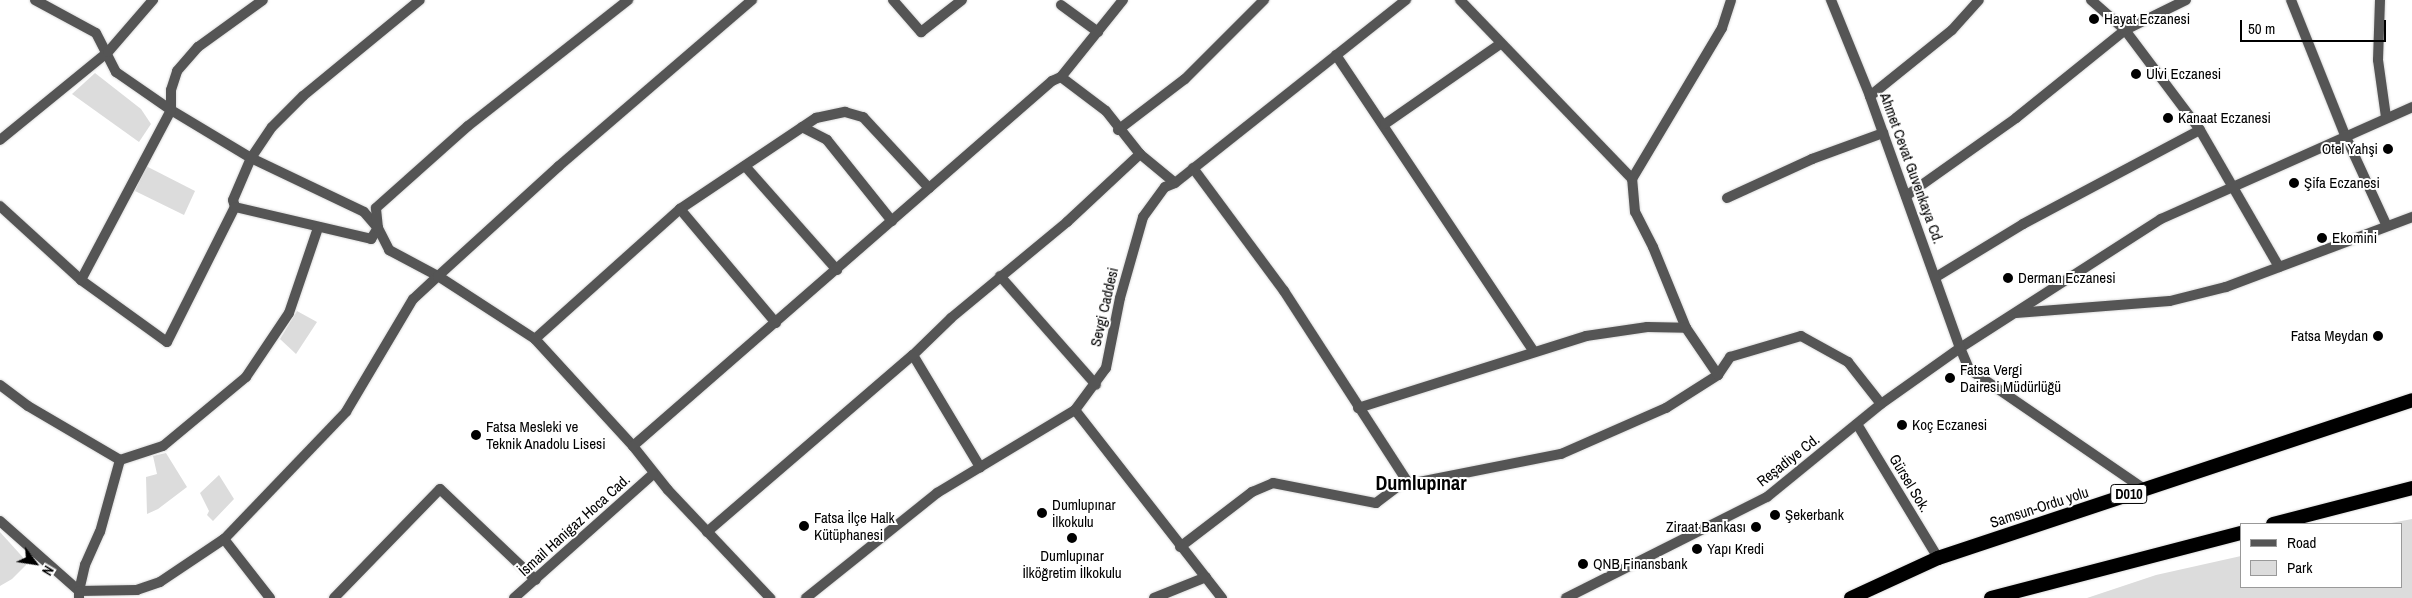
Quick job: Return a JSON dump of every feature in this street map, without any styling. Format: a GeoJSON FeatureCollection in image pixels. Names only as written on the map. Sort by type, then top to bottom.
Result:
{"type":"FeatureCollection","features":[{"type":"Feature","properties":{"kind":"highway","name":"Samsun-Ordu yolu"},"geometry":{"type":"LineString","coordinates":[[1851,598],[1938,558],[2412,400]]}},
{"type":"Feature","properties":{"kind":"highway"},"geometry":{"type":"LineString","coordinates":[[2277,523],[2412,488]]}},
{"type":"Feature","properties":{"kind":"highway"},"geometry":{"type":"LineString","coordinates":[[1991,598],[2240,533]]}},
{"type":"Feature","properties":{"kind":"street"},"geometry":{"type":"LineString","coordinates":[[35,0],[96,33],[108,52],[116,72],[171,110],[251,158],[364,212],[378,228],[388,250],[438,276],[535,339],[633,446],[653,474],[770,598]]}},
{"type":"Feature","properties":{"kind":"street"},"geometry":{"type":"LineString","coordinates":[[0,140],[108,52],[153,0]]}},
{"type":"Feature","properties":{"kind":"street"},"geometry":{"type":"LineString","coordinates":[[81,280],[171,110],[171,90],[177,71],[198,47],[263,0]]}},
{"type":"Feature","properties":{"kind":"street"},"geometry":{"type":"LineString","coordinates":[[0,206],[81,280],[167,342],[235,208],[233,200],[251,158],[272,127],[304,96],[420,0]]}},
{"type":"Feature","properties":{"kind":"street"},"geometry":{"type":"LineString","coordinates":[[235,208],[371,239],[378,228],[376,208],[468,126],[628,0]]}},
{"type":"Feature","properties":{"kind":"street"},"geometry":{"type":"LineString","coordinates":[[0,521],[79,594],[137,590],[160,582],[224,539],[346,412],[413,299],[559,166],[752,0]]}},
{"type":"Feature","properties":{"kind":"street"},"geometry":{"type":"LineString","coordinates":[[893,0],[921,32],[962,0]]}},
{"type":"Feature","properties":{"kind":"street"},"geometry":{"type":"LineString","coordinates":[[633,446],[1052,81],[1061,77],[1123,0]]}},
{"type":"Feature","properties":{"kind":"street"},"geometry":{"type":"LineString","coordinates":[[1118,130],[1185,79],[1264,0]]}},
{"type":"Feature","properties":{"kind":"street","name":"Sevgi Caddesi"},"geometry":{"type":"LineString","coordinates":[[806,598],[937,493],[1075,410],[1096,385],[1106,368],[1120,298],[1143,217],[1165,187],[1174,183],[1406,0]]}},
{"type":"Feature","properties":{"kind":"street"},"geometry":{"type":"LineString","coordinates":[[1460,0],[1500,44],[1632,178]]}},
{"type":"Feature","properties":{"kind":"street"},"geometry":{"type":"LineString","coordinates":[[1718,375],[1686,328],[1653,247],[1635,212],[1632,178],[1722,28],[1731,0]]}},
{"type":"Feature","properties":{"kind":"street","name":"Ahmet Cevat Guvenkaya Cd."},"geometry":{"type":"LineString","coordinates":[[1831,0],[1870,96],[1969,369],[2144,490]]}},
{"type":"Feature","properties":{"kind":"street"},"geometry":{"type":"LineString","coordinates":[[1870,96],[1952,30],[1979,0]]}},
{"type":"Feature","properties":{"kind":"street"},"geometry":{"type":"LineString","coordinates":[[2091,0],[2125,30],[2200,130],[2235,185],[2279,267]]}},
{"type":"Feature","properties":{"kind":"street"},"geometry":{"type":"LineString","coordinates":[[1906,196],[2016,118],[2125,30],[2186,0]]}},
{"type":"Feature","properties":{"kind":"street"},"geometry":{"type":"LineString","coordinates":[[2290,0],[2345,135],[2386,224]]}},
{"type":"Feature","properties":{"kind":"street"},"geometry":{"type":"LineString","coordinates":[[2380,0],[2378,60],[2386,117]]}},
{"type":"Feature","properties":{"kind":"street"},"geometry":{"type":"LineString","coordinates":[[1061,5],[1098,32]]}},
{"type":"Feature","properties":{"kind":"street"},"geometry":{"type":"LineString","coordinates":[[1385,124],[1500,44]]}},
{"type":"Feature","properties":{"kind":"street"},"geometry":{"type":"LineString","coordinates":[[1336,55],[1385,124],[1533,350]]}},
{"type":"Feature","properties":{"kind":"street"},"geometry":{"type":"LineString","coordinates":[[1061,77],[1106,111],[1118,130],[1140,154],[1174,183]]}},
{"type":"Feature","properties":{"kind":"street","name":"Reşadiye Cd."},"geometry":{"type":"LineString","coordinates":[[1566,598],[1767,497],[1881,404],[1960,348],[2161,219],[2345,135],[2412,108]]}},
{"type":"Feature","properties":{"kind":"street"},"geometry":{"type":"LineString","coordinates":[[535,339],[680,209],[816,118],[845,112],[863,117],[930,188]]}},
{"type":"Feature","properties":{"kind":"street"},"geometry":{"type":"LineString","coordinates":[[802,127],[827,140],[892,221]]}},
{"type":"Feature","properties":{"kind":"street"},"geometry":{"type":"LineString","coordinates":[[1936,277],[2023,224],[2200,130]]}},
{"type":"Feature","properties":{"kind":"street"},"geometry":{"type":"LineString","coordinates":[[1727,198],[1812,159],[1883,133]]}},
{"type":"Feature","properties":{"kind":"street"},"geometry":{"type":"LineString","coordinates":[[707,532],[913,355],[1000,276],[1067,222],[1140,154]]}},
{"type":"Feature","properties":{"kind":"street"},"geometry":{"type":"LineString","coordinates":[[745,166],[837,270]]}},
{"type":"Feature","properties":{"kind":"street"},"geometry":{"type":"LineString","coordinates":[[1193,168],[1284,291],[1409,484],[1561,454],[1666,408],[1718,375],[1730,357],[1801,336],[1848,362],[1881,404]]}},
{"type":"Feature","properties":{"kind":"street"},"geometry":{"type":"LineString","coordinates":[[680,209],[776,323]]}},
{"type":"Feature","properties":{"kind":"street"},"geometry":{"type":"LineString","coordinates":[[2015,313],[2170,301],[2226,287],[2386,224],[2412,217]]}},
{"type":"Feature","properties":{"kind":"street"},"geometry":{"type":"LineString","coordinates":[[0,385],[28,406],[120,460],[163,446],[246,378],[289,313],[318,228]]}},
{"type":"Feature","properties":{"kind":"street"},"geometry":{"type":"LineString","coordinates":[[1000,276],[1096,385]]}},
{"type":"Feature","properties":{"kind":"street"},"geometry":{"type":"LineString","coordinates":[[1358,408],[1533,350],[1586,336],[1638,328],[1686,328]]}},
{"type":"Feature","properties":{"kind":"street"},"geometry":{"type":"LineString","coordinates":[[913,355],[980,467]]}},
{"type":"Feature","properties":{"kind":"street"},"geometry":{"type":"LineString","coordinates":[[1075,410],[1180,547],[1222,598]]}},
{"type":"Feature","properties":{"kind":"street","name":"Gürsel Sok."},"geometry":{"type":"LineString","coordinates":[[1857,424],[1938,558]]}},
{"type":"Feature","properties":{"kind":"street"},"geometry":{"type":"LineString","coordinates":[[79,594],[84,565],[100,532],[120,460]]}},
{"type":"Feature","properties":{"kind":"street","name":"İsmail Hanigaz Hoca Cad."},"geometry":{"type":"LineString","coordinates":[[514,598],[653,474]]}},
{"type":"Feature","properties":{"kind":"street"},"geometry":{"type":"LineString","coordinates":[[1180,547],[1252,492],[1273,483],[1376,503],[1406,480]]}},
{"type":"Feature","properties":{"kind":"street"},"geometry":{"type":"LineString","coordinates":[[334,598],[440,489],[536,580]]}},
{"type":"Feature","properties":{"kind":"street"},"geometry":{"type":"LineString","coordinates":[[224,539],[270,598]]}},
{"type":"Feature","properties":{"kind":"street"},"geometry":{"type":"LineString","coordinates":[[1154,598],[1206,577]]}},
{"type":"Feature","properties":{"kind":"green space"},"geometry":{"type":"Polygon","coordinates":[[[95,73],[141,109],[151,124],[139,142],[72,94],[95,73]]]}},
{"type":"Feature","properties":{"kind":"green space"},"geometry":{"type":"Polygon","coordinates":[[[146,166],[195,191],[184,215],[135,191],[146,166]]]}},
{"type":"Feature","properties":{"kind":"green space"},"geometry":{"type":"Polygon","coordinates":[[[297,311],[317,322],[296,354],[280,339],[297,311]]]}},
{"type":"Feature","properties":{"kind":"green space"},"geometry":{"type":"Polygon","coordinates":[[[166,453],[187,487],[158,509],[147,514],[146,477],[157,474],[153,456],[166,453]]]}},
{"type":"Feature","properties":{"kind":"green space"},"geometry":{"type":"Polygon","coordinates":[[[219,475],[234,499],[213,521],[207,515],[209,511],[200,493],[219,475]]]}},
{"type":"Feature","properties":{"kind":"green space"},"geometry":{"type":"Polygon","coordinates":[[[2412,519],[2412,598],[2087,598],[2156,575],[2240,556],[2240,588],[2402,588],[2402,523],[2391,523],[2412,519]]]}},
{"type":"Feature","properties":{"kind":"green space"},"geometry":{"type":"Polygon","coordinates":[[[0,532],[28,563],[12,579],[0,586],[0,532]]]}},
{"type":"Feature","properties":{"kind":"place","name":"Hayat Eczanesi"},"geometry":{"type":"Point","coordinates":[2094,19]}},
{"type":"Feature","properties":{"kind":"place","name":"Ulvi Eczanesi"},"geometry":{"type":"Point","coordinates":[2136,74]}},
{"type":"Feature","properties":{"kind":"place","name":"Kanaat Eczanesi"},"geometry":{"type":"Point","coordinates":[2168,118]}},
{"type":"Feature","properties":{"kind":"place","name":"Otel Yahşi"},"geometry":{"type":"Point","coordinates":[2388,149]}},
{"type":"Feature","properties":{"kind":"place","name":"Şifa Eczanesi"},"geometry":{"type":"Point","coordinates":[2294,183]}},
{"type":"Feature","properties":{"kind":"place","name":"Ekomini"},"geometry":{"type":"Point","coordinates":[2322,238]}},
{"type":"Feature","properties":{"kind":"place","name":"Derman Eczanesi"},"geometry":{"type":"Point","coordinates":[2008,278]}},
{"type":"Feature","properties":{"kind":"place","name":"Fatsa Meydan"},"geometry":{"type":"Point","coordinates":[2378,336]}},
{"type":"Feature","properties":{"kind":"place","name":"Fatsa Vergi Dairesi Müdürlüğü"},"geometry":{"type":"Point","coordinates":[1950,378]}},
{"type":"Feature","properties":{"kind":"place","name":"Koç Eczanesi"},"geometry":{"type":"Point","coordinates":[1902,425]}},
{"type":"Feature","properties":{"kind":"place","name":"Fatsa Mesleki ve Teknik Anadolu Lisesi"},"geometry":{"type":"Point","coordinates":[476,435]}},
{"type":"Feature","properties":{"kind":"place","name":"Dumlupınar İlkokulu"},"geometry":{"type":"Point","coordinates":[1042,513]}},
{"type":"Feature","properties":{"kind":"place","name":"Şekerbank"},"geometry":{"type":"Point","coordinates":[1775,515]}},
{"type":"Feature","properties":{"kind":"place","name":"Fatsa İlçe Halk Kütüphanesi"},"geometry":{"type":"Point","coordinates":[804,526]}},
{"type":"Feature","properties":{"kind":"place","name":"Ziraat Bankası"},"geometry":{"type":"Point","coordinates":[1756,527]}},
{"type":"Feature","properties":{"kind":"place","name":"Dumlupınar İlköğretim İlkokulu"},"geometry":{"type":"Point","coordinates":[1072,538]}},
{"type":"Feature","properties":{"kind":"place","name":"Yapı Kredi"},"geometry":{"type":"Point","coordinates":[1697,549]}},
{"type":"Feature","properties":{"kind":"place","name":"QNB Finansbank"},"geometry":{"type":"Point","coordinates":[1583,564]}},
{"type":"Feature","properties":{"kind":"district","name":"Dumlupınar"},"geometry":{"type":"Point","coordinates":[1421,482]}}]}
